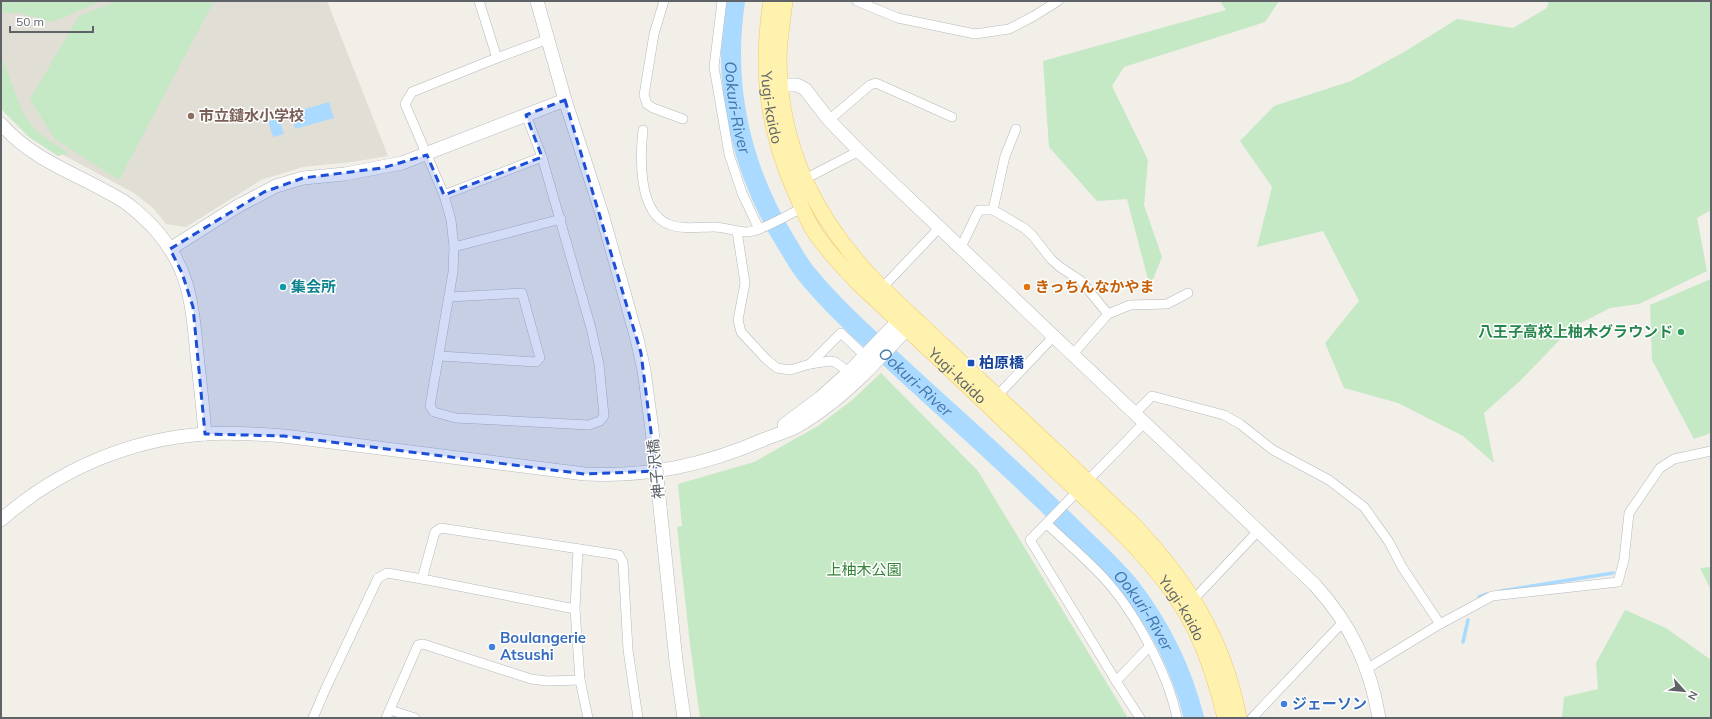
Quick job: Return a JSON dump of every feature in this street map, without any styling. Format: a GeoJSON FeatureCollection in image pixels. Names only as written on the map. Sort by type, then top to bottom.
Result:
{"type":"FeatureCollection","features":[{"type":"Feature","properties":{"kind":"main road","name":"Yugi-kaido"},"geometry":{"type":"LineString","coordinates":[[771,1],[765,50],[773,85],[805,180],[823,216],[856,261],[882,288],[997,396],[1082,486],[1146,557],[1183,608],[1203,647],[1216,684],[1225,718]]}},
{"type":"Feature","properties":{"kind":"main road","name":"Yugi-kaido"},"geometry":{"type":"LineString","coordinates":[[785,1],[780,50],[773,85],[775,135],[783,161],[802,208],[815,232],[836,260],[902,325],[1082,486],[1157,549],[1180,578],[1194,600],[1217,643],[1231,682],[1239,718]]}},
{"type":"Feature","properties":{"kind":"street"},"geometry":{"type":"LineString","coordinates":[[479,1],[497,58]]}},
{"type":"Feature","properties":{"kind":"street","name":"神子沢橋"},"geometry":{"type":"LineString","coordinates":[[537,1],[565,100],[602,214],[639,346],[652,430],[676,662],[684,718]]}},
{"type":"Feature","properties":{"kind":"street"},"geometry":{"type":"LineString","coordinates":[[664,1],[654,34],[644,95],[648,104],[653,108],[682,119]]}},
{"type":"Feature","properties":{"kind":"street"},"geometry":{"type":"LineString","coordinates":[[722,1],[714,67],[729,154],[742,193],[761,228]]}},
{"type":"Feature","properties":{"kind":"street"},"geometry":{"type":"LineString","coordinates":[[857,1],[898,18],[975,34],[1009,28],[1034,16],[1058,1]]}},
{"type":"Feature","properties":{"kind":"street"},"geometry":{"type":"LineString","coordinates":[[526,115],[542,157],[561,219],[591,328],[599,364],[604,416],[600,421],[589,425],[456,418],[434,412],[430,406],[440,356],[449,297],[454,247],[451,220],[444,195],[405,104],[412,92],[548,39]]}},
{"type":"Feature","properties":{"kind":"street"},"geometry":{"type":"LineString","coordinates":[[829,120],[870,85],[876,83],[952,117]]}},
{"type":"Feature","properties":{"kind":"street"},"geometry":{"type":"LineString","coordinates":[[773,85],[797,85],[805,89],[829,120],[860,151],[1315,585],[1344,620],[1358,647],[1368,668],[1379,718]]}},
{"type":"Feature","properties":{"kind":"street"},"geometry":{"type":"LineString","coordinates":[[170,249],[238,206],[276,186],[303,178],[382,168],[402,163],[565,100]]}},
{"type":"Feature","properties":{"kind":"street"},"geometry":{"type":"LineString","coordinates":[[1,124],[20,143],[40,157],[127,204],[147,221],[170,249],[182,273],[192,307],[205,434]]}},
{"type":"Feature","properties":{"kind":"street"},"geometry":{"type":"LineString","coordinates":[[643,130],[641,150],[643,180],[648,201],[658,217],[668,224],[692,228],[722,227],[748,233],[802,208]]}},
{"type":"Feature","properties":{"kind":"street"},"geometry":{"type":"LineString","coordinates":[[993,210],[1005,156],[1016,130]]}},
{"type":"Feature","properties":{"kind":"street"},"geometry":{"type":"LineString","coordinates":[[805,180],[860,151]]}},
{"type":"Feature","properties":{"kind":"street"},"geometry":{"type":"LineString","coordinates":[[444,195],[542,157]]}},
{"type":"Feature","properties":{"kind":"street"},"geometry":{"type":"LineString","coordinates":[[961,247],[978,210],[993,210],[1018,224],[1032,235],[1051,259],[1081,281],[1108,314]]}},
{"type":"Feature","properties":{"kind":"street"},"geometry":{"type":"LineString","coordinates":[[454,247],[561,219]]}},
{"type":"Feature","properties":{"kind":"street"},"geometry":{"type":"LineString","coordinates":[[882,288],[940,227]]}},
{"type":"Feature","properties":{"kind":"street"},"geometry":{"type":"LineString","coordinates":[[737,231],[745,283],[738,320],[741,332],[766,359],[777,368],[790,370],[810,364],[830,361],[849,372]]}},
{"type":"Feature","properties":{"kind":"street"},"geometry":{"type":"LineString","coordinates":[[440,356],[536,362],[540,358],[522,293],[449,297]]}},
{"type":"Feature","properties":{"kind":"street"},"geometry":{"type":"LineString","coordinates":[[1073,354],[1108,314],[1130,305],[1167,304],[1188,293]]}},
{"type":"Feature","properties":{"kind":"street"},"geometry":{"type":"LineString","coordinates":[[766,439],[815,402],[871,355],[912,315]]}},
{"type":"Feature","properties":{"kind":"street"},"geometry":{"type":"LineString","coordinates":[[810,364],[840,333],[871,355]]}},
{"type":"Feature","properties":{"kind":"street"},"geometry":{"type":"LineString","coordinates":[[997,396],[1054,336]]}},
{"type":"Feature","properties":{"kind":"street"},"geometry":{"type":"LineString","coordinates":[[1,520],[47,485],[69,472],[99,459],[151,442],[205,434],[245,433],[284,436],[546,470],[602,475],[643,473],[690,466],[733,453],[796,427],[831,404],[851,387],[871,355]]}},
{"type":"Feature","properties":{"kind":"street"},"geometry":{"type":"LineString","coordinates":[[1135,413],[1152,396],[1202,410],[1214,411],[1240,424],[1273,450],[1329,480],[1364,507],[1373,518],[1389,542],[1402,567],[1440,624]]}},
{"type":"Feature","properties":{"kind":"street"},"geometry":{"type":"LineString","coordinates":[[1140,718],[1030,540],[1145,422]]}},
{"type":"Feature","properties":{"kind":"street"},"geometry":{"type":"LineString","coordinates":[[1368,668],[1440,624],[1492,596],[1618,582],[1624,560],[1629,513],[1660,468],[1674,459],[1711,451]]}},
{"type":"Feature","properties":{"kind":"street"},"geometry":{"type":"LineString","coordinates":[[1048,522],[1103,577],[1125,606],[1149,646],[1168,686],[1177,718]]}},
{"type":"Feature","properties":{"kind":"street"},"geometry":{"type":"LineString","coordinates":[[422,579],[435,532],[441,528],[619,555],[624,562],[628,650],[638,718]]}},
{"type":"Feature","properties":{"kind":"street"},"geometry":{"type":"LineString","coordinates":[[1194,600],[1259,530]]}},
{"type":"Feature","properties":{"kind":"street"},"geometry":{"type":"LineString","coordinates":[[578,548],[575,609],[580,680],[588,718]]}},
{"type":"Feature","properties":{"kind":"street"},"geometry":{"type":"LineString","coordinates":[[313,718],[325,689],[378,578],[386,573],[575,609]]}},
{"type":"Feature","properties":{"kind":"street"},"geometry":{"type":"LineString","coordinates":[[1252,718],[1344,620]]}},
{"type":"Feature","properties":{"kind":"street"},"geometry":{"type":"LineString","coordinates":[[415,718],[388,714],[418,645],[423,644],[531,679],[547,681],[580,680]]}},
{"type":"Feature","properties":{"kind":"street"},"geometry":{"type":"LineString","coordinates":[[1116,681],[1149,646]]}},
{"type":"Feature","properties":{"kind":"highlighted area"},"geometry":{"type":"Polygon","coordinates":[[[565,100],[641,353],[656,471],[585,474],[284,436],[205,434],[193,307],[182,273],[170,249],[264,192],[303,178],[382,168],[427,155],[444,195],[542,157],[526,115],[565,100]]]}},
{"type":"Feature","properties":{"kind":"shaded area","name":"市立鑓水小学校"},"geometry":{"type":"Polygon","coordinates":[[[1,1],[327,1],[388,156],[352,162],[303,167],[261,180],[186,227],[166,224],[154,209],[134,193],[41,143],[1,105],[1,1]]]}},
{"type":"Feature","properties":{"kind":"green space"},"geometry":{"type":"Polygon","coordinates":[[[1,1],[102,1],[52,22],[20,13],[1,13],[1,1]]]}},
{"type":"Feature","properties":{"kind":"green space"},"geometry":{"type":"Polygon","coordinates":[[[118,1],[214,1],[119,180],[55,139],[30,99],[79,16],[118,1]]]}},
{"type":"Feature","properties":{"kind":"green space"},"geometry":{"type":"Polygon","coordinates":[[[1220,1],[1279,1],[1265,22],[1124,67],[1112,86],[1148,160],[1144,205],[1162,257],[1150,287],[1127,199],[1097,201],[1049,147],[1043,61],[1226,10],[1220,1]]]}},
{"type":"Feature","properties":{"kind":"green space"},"geometry":{"type":"Polygon","coordinates":[[[1549,1],[1711,1],[1711,210],[1697,218],[1707,271],[1639,304],[1610,308],[1571,328],[1521,380],[1484,413],[1494,463],[1463,436],[1398,403],[1344,388],[1325,343],[1359,301],[1323,231],[1257,247],[1272,187],[1240,141],[1274,106],[1351,81],[1404,52],[1457,19],[1513,28],[1547,8],[1549,1]]]}},
{"type":"Feature","properties":{"kind":"green space"},"geometry":{"type":"Polygon","coordinates":[[[1,55],[22,111],[35,130],[68,153],[58,156],[29,137],[1,109],[1,55]]]}},
{"type":"Feature","properties":{"kind":"green space","name":"八王子高校上柚木グラウンド"},"geometry":{"type":"Polygon","coordinates":[[[1711,279],[1711,433],[1694,439],[1652,360],[1650,305],[1711,279]]]}},
{"type":"Feature","properties":{"kind":"green space","name":"上柚木公園"},"geometry":{"type":"Polygon","coordinates":[[[881,373],[978,471],[1128,718],[700,718],[677,527],[682,526],[678,484],[754,462],[818,426],[851,401],[881,373]]]}},
{"type":"Feature","properties":{"kind":"green space"},"geometry":{"type":"Polygon","coordinates":[[[1711,567],[1711,590],[1700,568],[1711,567]]]}},
{"type":"Feature","properties":{"kind":"green space"},"geometry":{"type":"Polygon","coordinates":[[[1625,610],[1666,628],[1711,660],[1711,718],[1562,718],[1564,697],[1598,689],[1596,663],[1625,610]]]}},
{"type":"Feature","properties":{"kind":"water"},"geometry":{"type":"Polygon","coordinates":[[[329,102],[334,118],[295,129],[291,113],[329,102]]]}},
{"type":"Feature","properties":{"kind":"water"},"geometry":{"type":"Polygon","coordinates":[[[279,118],[284,134],[273,137],[268,121],[279,118]]]}},
{"type":"Feature","properties":{"kind":"waterway","name":"Ookuri-River"},"geometry":{"type":"LineString","coordinates":[[735,1],[731,65],[739,127],[747,157],[758,187],[771,216],[800,265],[828,299],[849,320],[1024,481],[1099,554],[1130,587],[1151,617],[1169,649],[1183,683],[1194,718]]}},
{"type":"Feature","properties":{"kind":"waterway"},"geometry":{"type":"LineString","coordinates":[[1501,591],[1613,573]]}},
{"type":"Feature","properties":{"kind":"waterway"},"geometry":{"type":"LineString","coordinates":[[1479,597],[1487,594]]}},
{"type":"Feature","properties":{"kind":"waterway"},"geometry":{"type":"LineString","coordinates":[[1463,642],[1468,620]]}},
{"type":"Feature","properties":{"kind":"place","name":"市立鑓水小学校"},"geometry":{"type":"Point","coordinates":[191,116]}},
{"type":"Feature","properties":{"kind":"place","name":"集会所"},"geometry":{"type":"Point","coordinates":[283,287]}},
{"type":"Feature","properties":{"kind":"place","name":"きっちんなかやま"},"geometry":{"type":"Point","coordinates":[1027,287]}},
{"type":"Feature","properties":{"kind":"place","name":"八王子高校上柚木グラウンド"},"geometry":{"type":"Point","coordinates":[1681,332]}},
{"type":"Feature","properties":{"kind":"place","name":"柏原橋"},"geometry":{"type":"Point","coordinates":[971,363]}},
{"type":"Feature","properties":{"kind":"place","name":"Boulangerie Atsushi"},"geometry":{"type":"Point","coordinates":[492,647]}},
{"type":"Feature","properties":{"kind":"place","name":"ジェーソン"},"geometry":{"type":"Point","coordinates":[1284,704]}}]}
